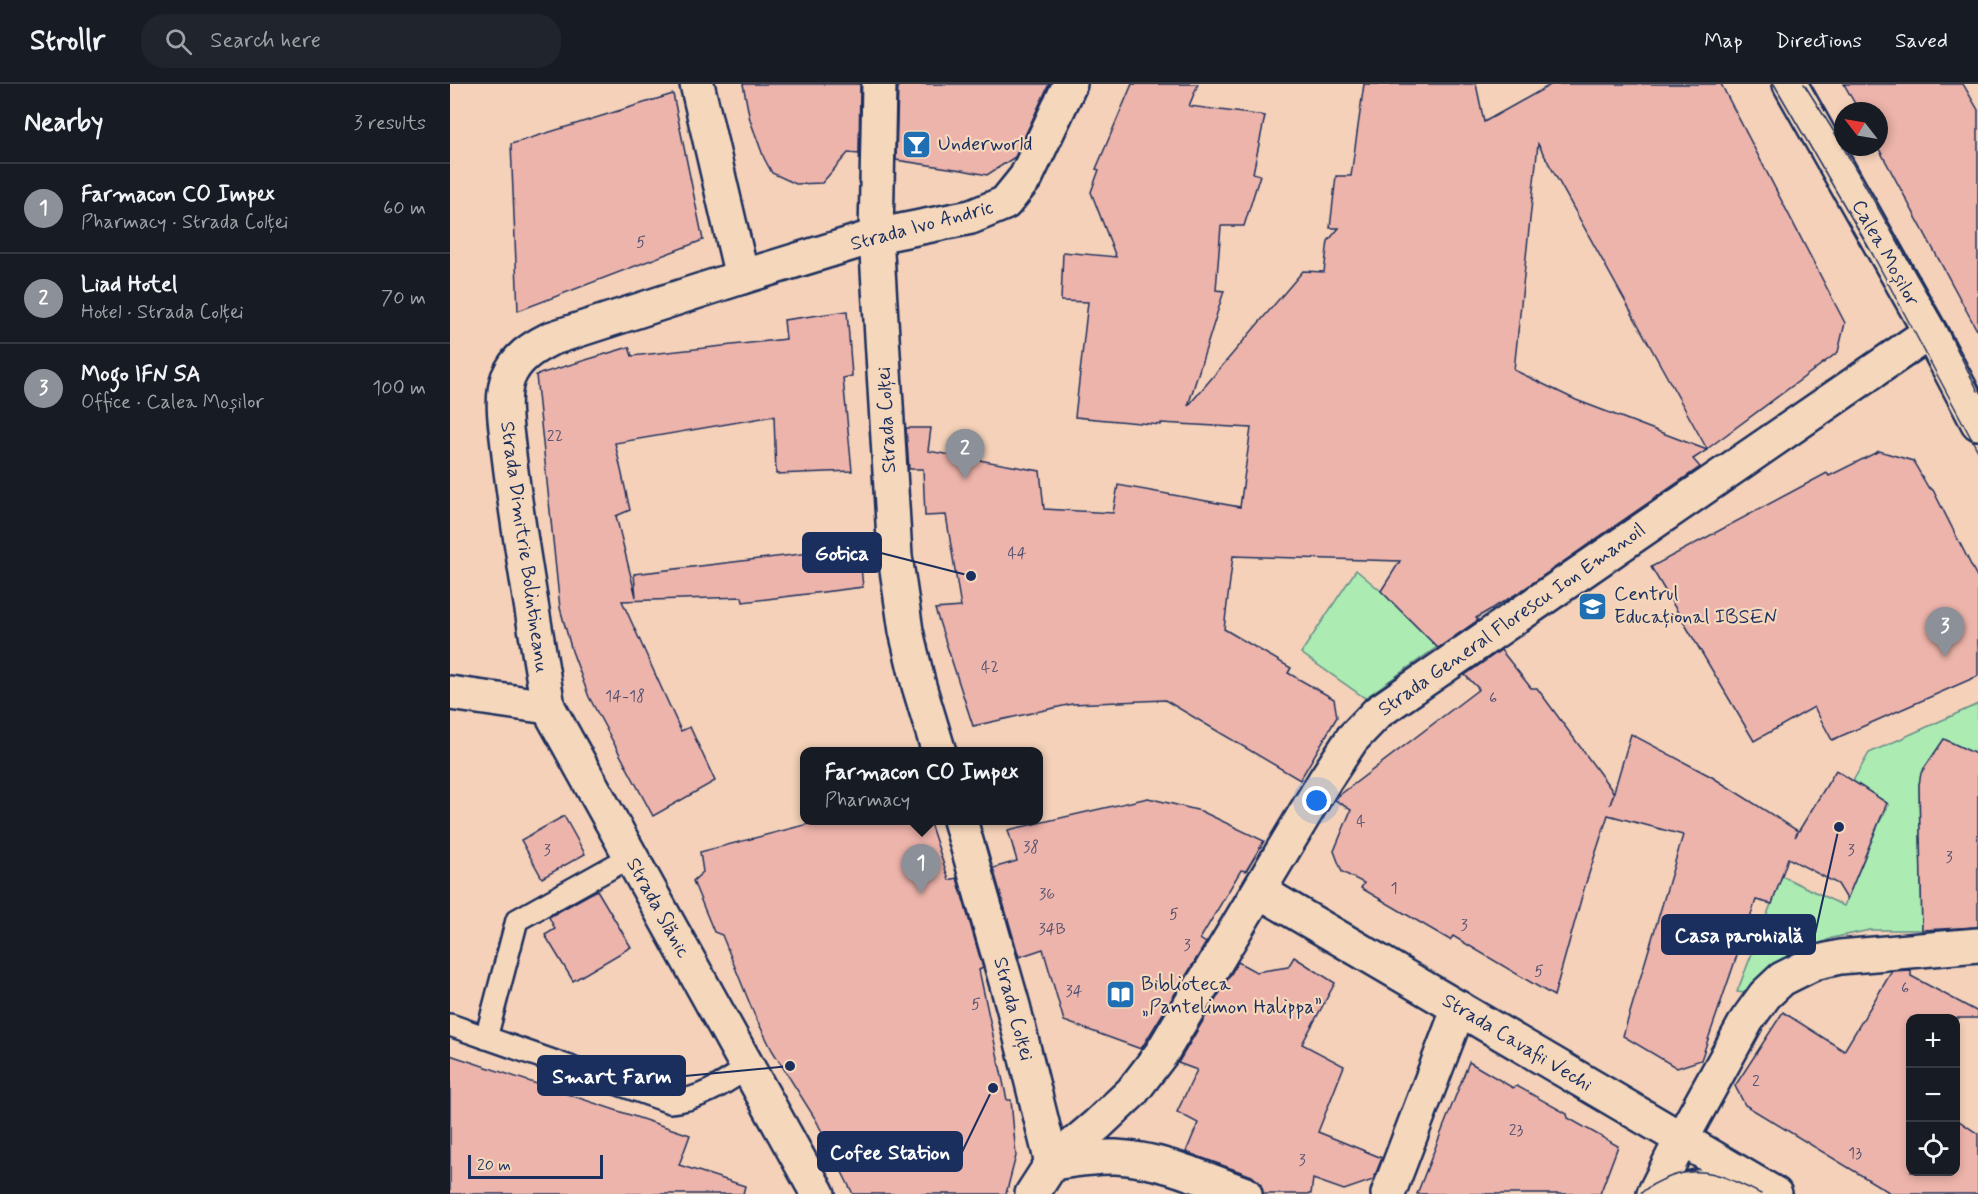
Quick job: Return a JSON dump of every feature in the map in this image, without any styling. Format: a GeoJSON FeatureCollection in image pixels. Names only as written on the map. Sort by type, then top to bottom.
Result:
{"type":"FeatureCollection","features":[{"type":"Feature","properties":{"kind":"street"},"geometry":{"type":"LineString","coordinates":[[697,84],[742,277]]}},
{"type":"Feature","properties":{"kind":"street","name":"Strada Colței"},"geometry":{"type":"LineString","coordinates":[[879,84],[876,237],[895,556],[906,631],[919,686],[937,747]]}},
{"type":"Feature","properties":{"kind":"street","name":"Strada Ivo Andric"},"geometry":{"type":"LineString","coordinates":[[742,277],[876,237],[971,217],[1005,203],[1026,177],[1070,84]]}},
{"type":"Feature","properties":{"kind":"street","name":"Calea Moșilor"},"geometry":{"type":"LineString","coordinates":[[1790,84],[1930,332],[1978,423]]}},
{"type":"Feature","properties":{"kind":"street","name":"Strada Dimitrie Bolintineanu"},"geometry":{"type":"LineString","coordinates":[[548,707],[512,482],[504,409],[507,379],[517,362],[532,348],[550,339],[742,277]]}},
{"type":"Feature","properties":{"kind":"street","name":"Strada General Florescu Ion Emanoil"},"geometry":{"type":"LineString","coordinates":[[1052,1163],[1097,1125],[1132,1092],[1147,1074],[1325,780],[1352,739],[1378,712],[1930,332]]}},
{"type":"Feature","properties":{"kind":"street"},"geometry":{"type":"LineString","coordinates":[[450,693],[548,707]]}},
{"type":"Feature","properties":{"kind":"street","name":"Strada Slănic"},"geometry":{"type":"LineString","coordinates":[[548,707],[818,1194]]}},
{"type":"Feature","properties":{"kind":"street","name":"Strada Colței"},"geometry":{"type":"LineString","coordinates":[[961,825],[1013,1006],[1052,1163]]}},
{"type":"Feature","properties":{"kind":"street","name":"Strada Cavafii Vechi"},"geometry":{"type":"LineString","coordinates":[[1259,891],[1765,1189]]}},
{"type":"Feature","properties":{"kind":"street"},"geometry":{"type":"LineString","coordinates":[[1654,1194],[1747,1020],[1765,995],[1782,979],[1814,963],[1840,957],[1978,945]]}},
{"type":"Feature","properties":{"kind":"street"},"geometry":{"type":"LineString","coordinates":[[1388,1194],[1459,1008]]}},
{"type":"Feature","properties":{"kind":"street"},"geometry":{"type":"LineString","coordinates":[[1032,1194],[1052,1163],[1094,1157],[1139,1160],[1228,1191]]}},
{"type":"Feature","properties":{"kind":"street"},"geometry":{"type":"LineString","coordinates":[[1676,1194],[1704,1185],[1765,1189]]}},
{"type":"Feature","properties":{"kind":"lane"},"geometry":{"type":"LineString","coordinates":[[486,1038],[517,920],[630,857]]}},
{"type":"Feature","properties":{"kind":"lane"},"geometry":{"type":"LineString","coordinates":[[450,1025],[670,1102],[686,1101],[717,1089],[747,1068]]}},
{"type":"Feature","properties":{"kind":"green space"},"geometry":{"type":"Polygon","coordinates":[[[1356,570],[1381,591],[1437,647],[1365,698],[1301,653],[1356,570]]]}},
{"type":"Feature","properties":{"kind":"green space"},"geometry":{"type":"Polygon","coordinates":[[[1978,704],[1978,755],[1938,754],[1925,767],[1921,775],[1919,785],[1922,930],[1870,930],[1832,938],[1799,953],[1765,974],[1744,993],[1737,992],[1782,876],[1844,906],[1879,823],[1889,805],[1853,781],[1869,753],[1978,704]]]}},
{"type":"Feature","properties":{"kind":"building"},"geometry":{"type":"Polygon","coordinates":[[[743,84],[860,84],[859,154],[848,153],[822,183],[796,184],[772,173],[750,120],[743,84]]]}},
{"type":"Feature","properties":{"kind":"building"},"geometry":{"type":"Polygon","coordinates":[[[898,84],[1049,84],[1015,157],[987,175],[896,160],[898,84]]]}},
{"type":"Feature","properties":{"kind":"building"},"geometry":{"type":"Polygon","coordinates":[[[1132,84],[1198,84],[1189,106],[1265,116],[1253,173],[1260,175],[1244,226],[1221,226],[1216,290],[1224,291],[1188,406],[1303,271],[1324,272],[1328,241],[1339,228],[1330,228],[1336,176],[1351,176],[1364,84],[1476,84],[1484,122],[1552,84],[1721,84],[1845,323],[1838,352],[1707,449],[1538,144],[1514,370],[1576,400],[1707,450],[1693,459],[1700,467],[1518,593],[1476,618],[1478,620],[1438,648],[1381,591],[1400,561],[1233,556],[1224,629],[1291,668],[1288,673],[1334,699],[1337,717],[1300,780],[1165,700],[1072,704],[973,726],[935,609],[961,607],[946,515],[925,516],[923,469],[909,469],[906,428],[931,428],[928,451],[1040,471],[1044,509],[1113,513],[1118,485],[1240,507],[1251,428],[1161,423],[1161,425],[1075,417],[1088,302],[1061,301],[1063,252],[1116,257],[1091,192],[1099,170],[1096,169],[1132,84]]]}},
{"type":"Feature","properties":{"kind":"building"},"geometry":{"type":"Polygon","coordinates":[[[1844,84],[1963,84],[1978,110],[1978,332],[1883,156],[1888,156],[1888,102],[1854,102],[1844,84]]]}},
{"type":"Feature","properties":{"kind":"building"},"geometry":{"type":"Polygon","coordinates":[[[673,94],[703,240],[518,311],[511,144],[673,94]]]}},
{"type":"Feature","properties":{"kind":"building"},"geometry":{"type":"Polygon","coordinates":[[[847,311],[852,376],[843,378],[852,471],[776,474],[774,416],[615,443],[630,510],[616,516],[636,597],[634,574],[859,547],[863,587],[743,602],[742,597],[622,601],[681,731],[690,727],[715,781],[653,816],[589,697],[572,651],[560,608],[536,375],[629,347],[632,356],[786,339],[784,320],[847,311]]]}},
{"type":"Feature","properties":{"kind":"building"},"geometry":{"type":"Polygon","coordinates":[[[1879,451],[1913,461],[1928,487],[1933,490],[1978,579],[1978,676],[1832,740],[1814,707],[1754,741],[1651,567],[1827,473],[1829,476],[1879,451]]]}},
{"type":"Feature","properties":{"kind":"building"},"geometry":{"type":"Polygon","coordinates":[[[1501,650],[1531,688],[1537,688],[1614,793],[1631,734],[1712,777],[1798,831],[1795,837],[1836,770],[1887,803],[1847,899],[1838,884],[1788,858],[1772,904],[1756,900],[1701,1060],[1677,1068],[1623,1036],[1683,835],[1608,815],[1584,889],[1554,996],[1453,936],[1450,940],[1361,888],[1364,883],[1342,872],[1334,851],[1351,810],[1335,800],[1337,797],[1479,689],[1465,675],[1501,650]]]}},
{"type":"Feature","properties":{"kind":"building"},"geometry":{"type":"Polygon","coordinates":[[[1944,739],[1978,755],[1978,927],[1922,930],[1919,785],[1921,773],[1944,739]]]}},
{"type":"Feature","properties":{"kind":"building"},"geometry":{"type":"Polygon","coordinates":[[[1148,798],[1201,811],[1264,841],[1246,871],[1241,870],[1200,939],[1206,943],[1141,1049],[1064,1021],[1043,949],[1019,957],[993,868],[1017,861],[1008,830],[1030,825],[1043,825],[1043,822],[1148,798]]]}},
{"type":"Feature","properties":{"kind":"building"},"geometry":{"type":"Polygon","coordinates":[[[564,816],[585,854],[542,878],[521,840],[564,816]]]}},
{"type":"Feature","properties":{"kind":"building"},"geometry":{"type":"Polygon","coordinates":[[[805,825],[931,825],[949,880],[957,878],[983,968],[979,970],[1007,1100],[1011,1100],[1016,1156],[1006,1194],[853,1194],[816,1120],[772,1050],[754,1014],[722,935],[714,932],[693,881],[703,872],[700,852],[805,825]]]}},
{"type":"Feature","properties":{"kind":"building"},"geometry":{"type":"Polygon","coordinates":[[[597,890],[631,947],[573,981],[545,935],[555,929],[549,917],[597,890]]]}},
{"type":"Feature","properties":{"kind":"building"},"geometry":{"type":"Polygon","coordinates":[[[1294,957],[1335,983],[1302,1044],[1344,1066],[1318,1132],[1382,1158],[1373,1180],[1344,1190],[1313,1179],[1311,1194],[1263,1194],[1260,1183],[1252,1176],[1186,1152],[1198,1123],[1177,1112],[1197,1070],[1178,1063],[1238,962],[1256,972],[1288,967],[1294,957]]]}},
{"type":"Feature","properties":{"kind":"building"},"geometry":{"type":"Polygon","coordinates":[[[1911,970],[1911,976],[1978,1012],[1978,1018],[1960,1018],[1960,1014],[1906,1014],[1906,1176],[1960,1176],[1960,1122],[1978,1134],[1978,1194],[1892,1194],[1745,1105],[1735,1086],[1783,1012],[1844,1051],[1892,971],[1911,970]]]}},
{"type":"Feature","properties":{"kind":"building"},"geometry":{"type":"Polygon","coordinates":[[[450,1055],[690,1135],[679,1165],[745,1186],[743,1194],[450,1194],[450,1055]]]}},
{"type":"Feature","properties":{"kind":"building"},"geometry":{"type":"Polygon","coordinates":[[[1469,1062],[1513,1088],[1517,1086],[1567,1114],[1568,1118],[1618,1146],[1600,1194],[1417,1194],[1469,1062]]]}},
{"type":"Feature","properties":{"kind":"tram line"},"geometry":{"type":"LineString","coordinates":[[1774,84],[1873,255],[1978,451]]}},
{"type":"Feature","properties":{"kind":"tram line"},"geometry":{"type":"LineString","coordinates":[[1804,84],[1834,132]]}},
{"type":"Feature","properties":{"kind":"tram line"},"geometry":{"type":"LineString","coordinates":[[1848,156],[1944,323],[1978,391]]}},
{"type":"Feature","properties":{"kind":"tram line"},"geometry":{"type":"LineString","coordinates":[[1640,1194],[1651,1185],[1668,1178],[1696,1172],[1718,1175],[1761,1194]]}},
{"type":"Feature","properties":{"kind":"place","name":"Underworld"},"geometry":{"type":"Point","coordinates":[917,144]}},
{"type":"Feature","properties":{"kind":"place","name":"Liad Hotel"},"geometry":{"type":"Point","coordinates":[965,479]}},
{"type":"Feature","properties":{"kind":"place","name":"Gotica"},"geometry":{"type":"Point","coordinates":[971,576]}},
{"type":"Feature","properties":{"kind":"place","name":"Centrul Educațional IBSEN"},"geometry":{"type":"Point","coordinates":[1593,606]}},
{"type":"Feature","properties":{"kind":"place","name":"Mogo IFN SA"},"geometry":{"type":"Point","coordinates":[1945,657]}},
{"type":"Feature","properties":{"kind":"place","name":"Casa parohială"},"geometry":{"type":"Point","coordinates":[1839,827]}},
{"type":"Feature","properties":{"kind":"place","name":"Farmacon CO Impex"},"geometry":{"type":"Point","coordinates":[921,894]}},
{"type":"Feature","properties":{"kind":"place","name":"Biblioteca „Pantelimon Halippa”"},"geometry":{"type":"Point","coordinates":[1120,995]}},
{"type":"Feature","properties":{"kind":"place","name":"Smart Farm"},"geometry":{"type":"Point","coordinates":[790,1066]}},
{"type":"Feature","properties":{"kind":"place","name":"Cofee Station"},"geometry":{"type":"Point","coordinates":[993,1088]}}]}
